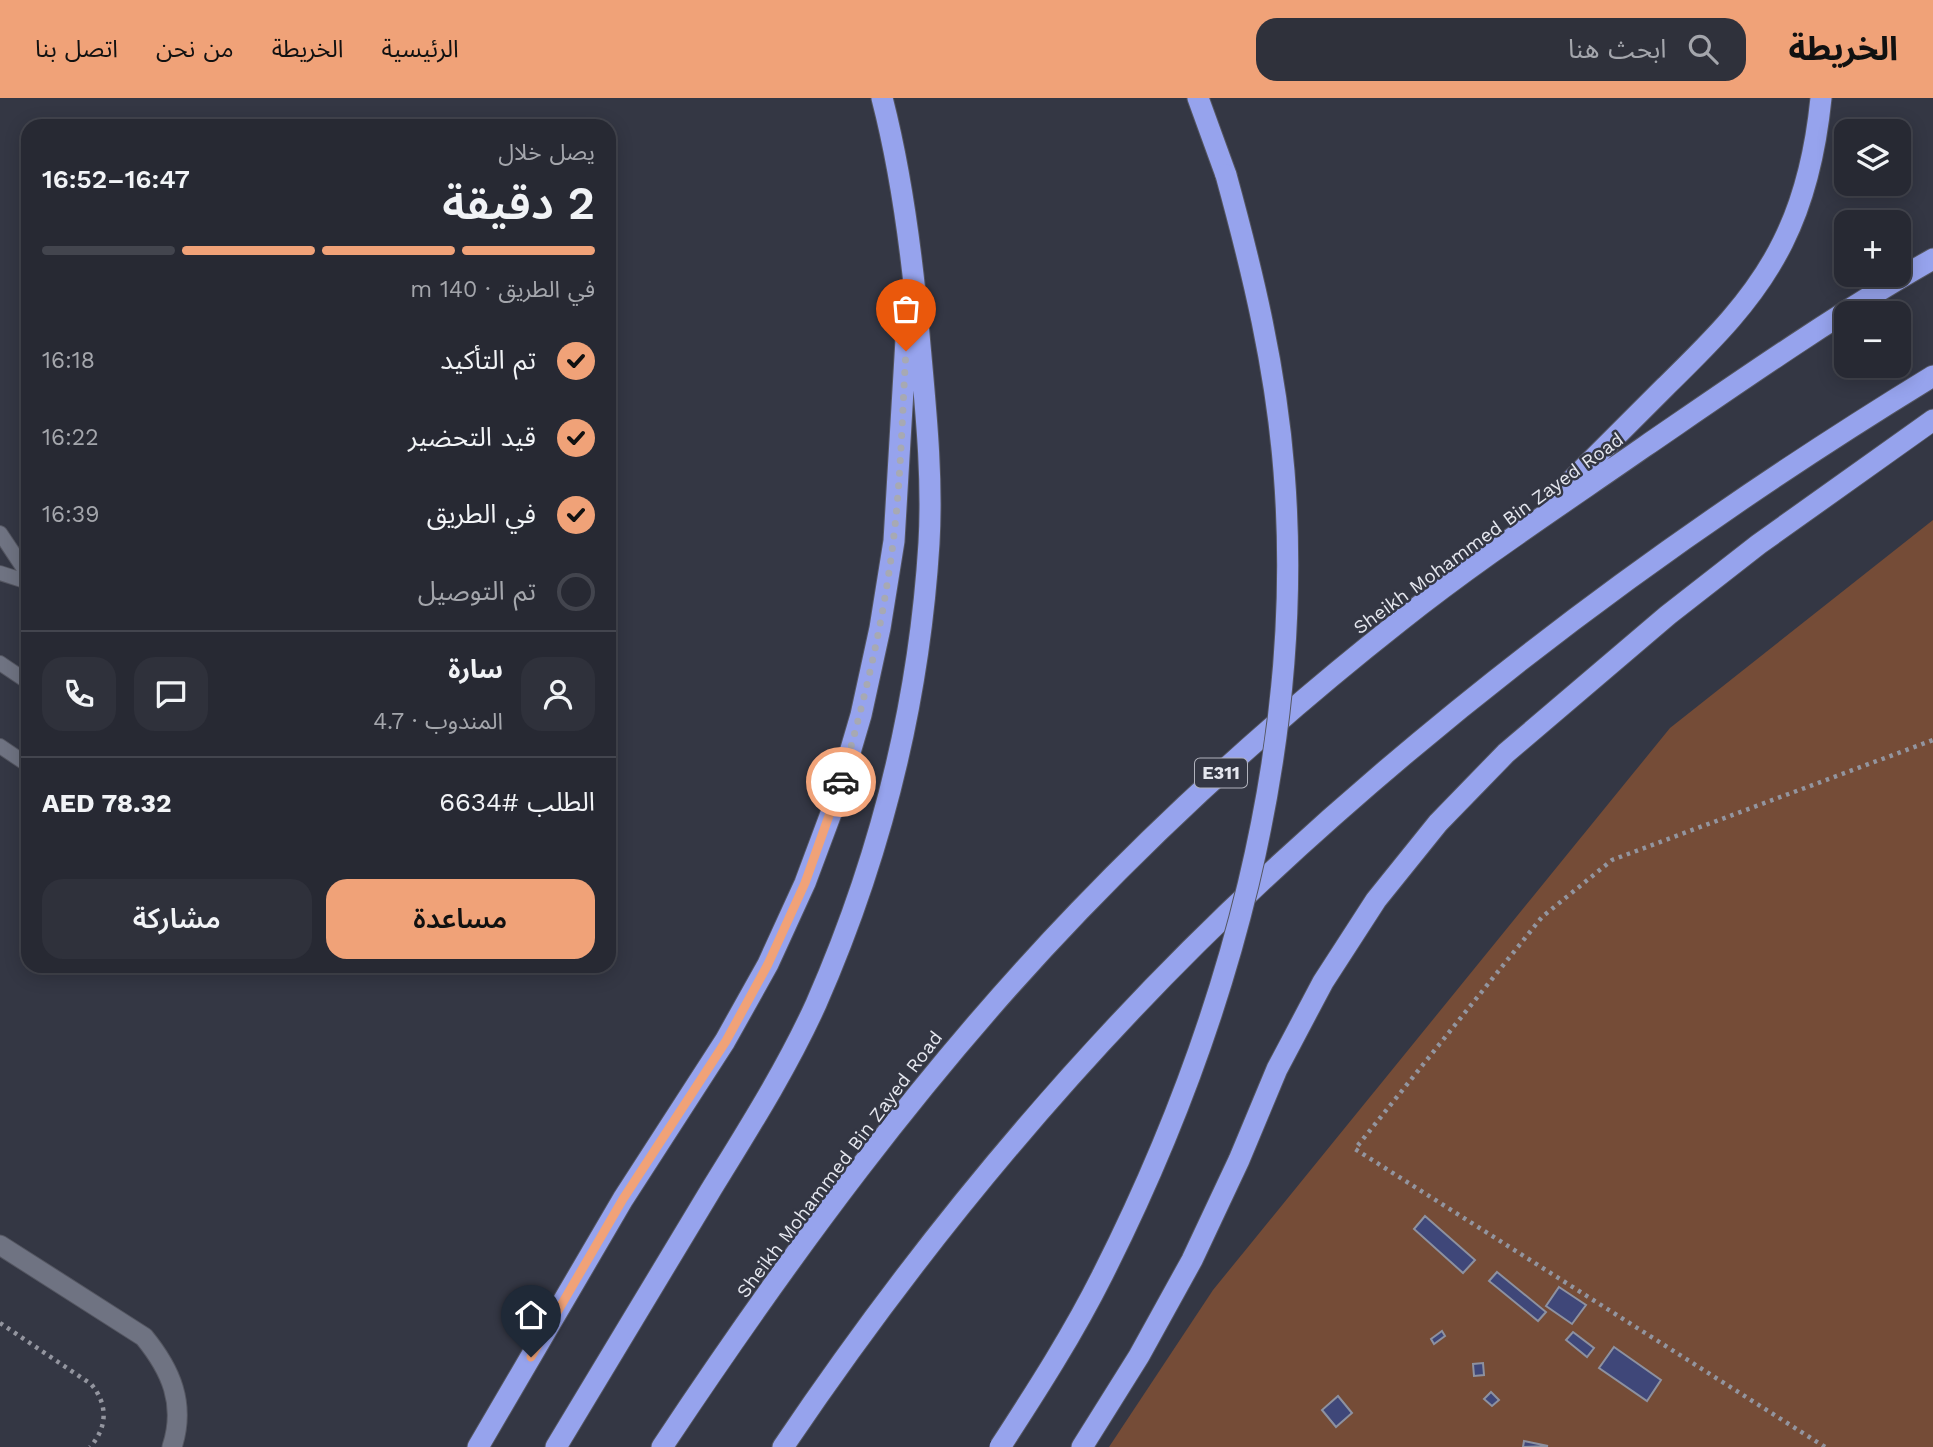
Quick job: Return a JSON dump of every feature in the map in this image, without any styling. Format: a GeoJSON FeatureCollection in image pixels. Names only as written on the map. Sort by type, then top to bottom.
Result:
{"type":"FeatureCollection","features":[{"type":"Feature","properties":{"kind":"highway"},"geometry":{"type":"LineString","coordinates":[[556,1447],[776,1081],[814,1007],[852,918],[882,826],[907,719],[921,637],[929,541],[929,443],[911,251],[892,135],[882,98]]}},
{"type":"Feature","properties":{"kind":"highway"},"geometry":{"type":"LineString","coordinates":[[1000,1447],[1050,1370],[1102,1275],[1149,1178],[1189,1079],[1230,951],[1250,873],[1270,774],[1284,649],[1287,573],[1284,472],[1272,372],[1258,297],[1226,175],[1198,98]]}},
{"type":"Feature","properties":{"kind":"highway"},"geometry":{"type":"LineString","coordinates":[[1214,98],[1226,175]]}},
{"type":"Feature","properties":{"kind":"highway"},"geometry":{"type":"LineString","coordinates":[[1518,534],[1724,328],[1757,287],[1783,242],[1803,193],[1816,142],[1821,98]]}},
{"type":"Feature","properties":{"kind":"highway"},"geometry":{"type":"LineString","coordinates":[[478,1447],[623,1199],[726,1041],[768,964],[805,883],[836,800],[861,715],[880,628],[894,541],[911,251]]}},
{"type":"Feature","properties":{"kind":"highway","name":"Sheikh Mohammed Bin Zayed Road"},"geometry":{"type":"LineString","coordinates":[[662,1447],[723,1356],[889,1130],[981,1018],[1079,911],[1181,809],[1289,712],[1401,620],[1518,534],[1799,341],[1933,259]]}},
{"type":"Feature","properties":{"kind":"highway"},"geometry":{"type":"LineString","coordinates":[[783,1447],[880,1308],[969,1195],[1063,1085],[1161,980],[1264,878],[1372,782],[1484,690],[1588,611],[1723,512],[1933,376]]}},
{"type":"Feature","properties":{"kind":"highway"},"geometry":{"type":"LineString","coordinates":[[1082,1447],[1139,1356],[1192,1260],[1239,1160],[1276,1069],[1322,982],[1376,900],[1438,823],[1506,753],[1668,615],[1759,544],[1933,419]]}},
{"type":"Feature","properties":{"kind":"street"},"geometry":{"type":"LineString","coordinates":[[0,1245],[144,1337],[161,1358],[173,1382],[178,1409],[172,1447]]}},
{"type":"Feature","properties":{"kind":"lane"},"geometry":{"type":"LineString","coordinates":[[0,533],[21,564]]}},
{"type":"Feature","properties":{"kind":"lane"},"geometry":{"type":"LineString","coordinates":[[0,573],[21,580]]}},
{"type":"Feature","properties":{"kind":"lane"},"geometry":{"type":"LineString","coordinates":[[0,663],[21,677]]}},
{"type":"Feature","properties":{"kind":"lane"},"geometry":{"type":"LineString","coordinates":[[0,746],[21,760]]}},
{"type":"Feature","properties":{"kind":"path"},"geometry":{"type":"LineString","coordinates":[[1825,1447],[1355,1149],[1542,917],[1612,860],[1933,740]]}},
{"type":"Feature","properties":{"kind":"path"},"geometry":{"type":"LineString","coordinates":[[0,1322],[91,1384],[98,1393],[103,1403],[103,1426],[99,1437],[90,1447]]}},
{"type":"Feature","properties":{"kind":"shaded area"},"geometry":{"type":"Polygon","coordinates":[[[1933,520],[1933,1447],[1109,1447],[1213,1290],[1670,728],[1933,520]]]}},
{"type":"Feature","properties":{"kind":"building"},"geometry":{"type":"Polygon","coordinates":[[[1425,1216],[1475,1260],[1463,1273],[1414,1229],[1425,1216]]]}},
{"type":"Feature","properties":{"kind":"building"},"geometry":{"type":"Polygon","coordinates":[[[1497,1272],[1546,1312],[1538,1321],[1489,1281],[1497,1272]]]}},
{"type":"Feature","properties":{"kind":"building"},"geometry":{"type":"Polygon","coordinates":[[[1559,1287],[1586,1305],[1572,1324],[1546,1306],[1559,1287]]]}},
{"type":"Feature","properties":{"kind":"building"},"geometry":{"type":"Polygon","coordinates":[[[1442,1331],[1445,1336],[1434,1344],[1431,1339],[1442,1331]]]}},
{"type":"Feature","properties":{"kind":"building"},"geometry":{"type":"Polygon","coordinates":[[[1573,1332],[1594,1348],[1587,1357],[1566,1340],[1573,1332]]]}},
{"type":"Feature","properties":{"kind":"building"},"geometry":{"type":"Polygon","coordinates":[[[1614,1347],[1661,1380],[1647,1401],[1599,1368],[1614,1347]]]}},
{"type":"Feature","properties":{"kind":"building"},"geometry":{"type":"Polygon","coordinates":[[[1483,1363],[1484,1375],[1474,1376],[1473,1364],[1483,1363]]]}},
{"type":"Feature","properties":{"kind":"building"},"geometry":{"type":"Polygon","coordinates":[[[1491,1392],[1499,1400],[1492,1406],[1484,1399],[1491,1392]]]}},
{"type":"Feature","properties":{"kind":"building"},"geometry":{"type":"Polygon","coordinates":[[[1338,1396],[1352,1413],[1336,1427],[1322,1410],[1338,1396]]]}},
{"type":"Feature","properties":{"kind":"building"},"geometry":{"type":"Polygon","coordinates":[[[1524,1441],[1548,1446],[1523,1447],[1524,1441]]]}},
{"type":"Feature","properties":{"kind":"way so far"},"geometry":{"type":"LineString","coordinates":[[841,782],[861,715],[880,628],[894,541],[906,351]]}},
{"type":"Feature","properties":{"kind":"route"},"geometry":{"type":"LineString","coordinates":[[531,1357],[623,1199],[726,1041],[768,964],[805,883],[841,782]]}}]}
